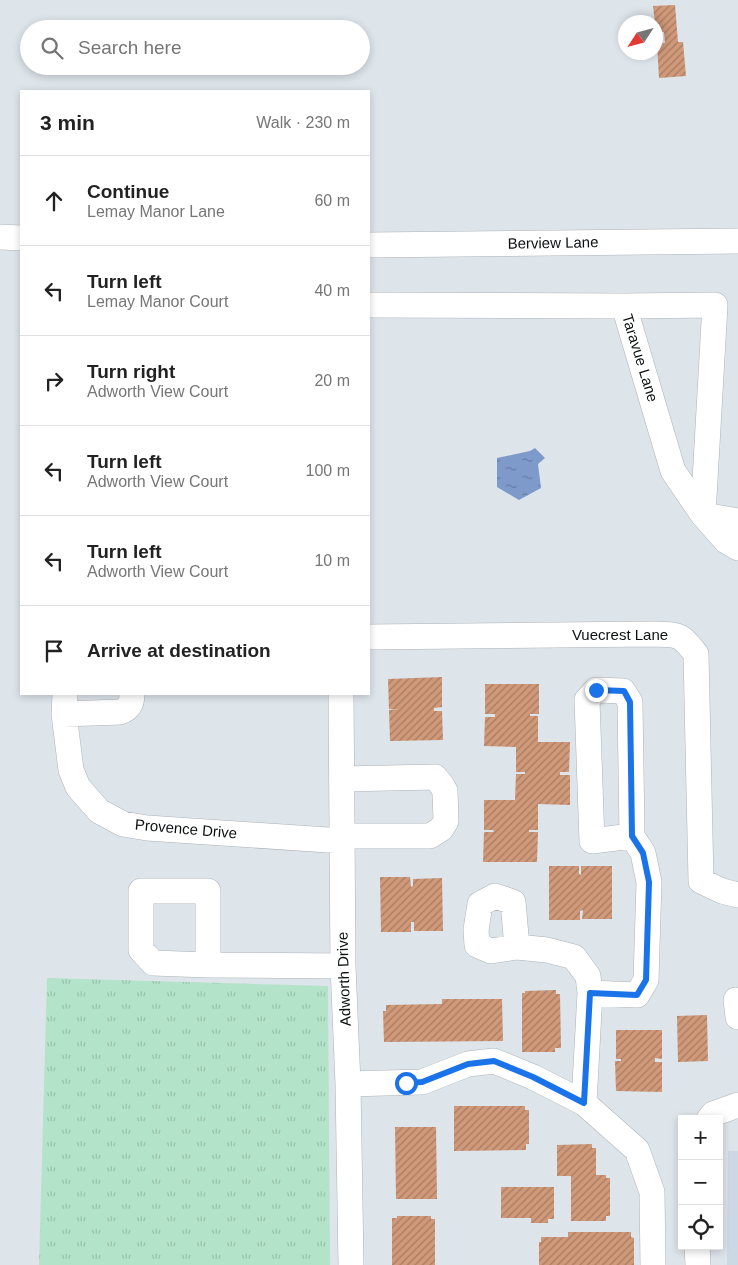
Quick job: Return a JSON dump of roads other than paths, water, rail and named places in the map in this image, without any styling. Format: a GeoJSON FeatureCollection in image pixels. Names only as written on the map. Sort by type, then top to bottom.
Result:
{"type":"FeatureCollection","features":[{"type":"Feature","properties":{"kind":"street"},"geometry":{"type":"LineString","coordinates":[[0,238],[20,238]]}},
{"type":"Feature","properties":{"kind":"street","name":"Berview Lane"},"geometry":{"type":"LineString","coordinates":[[370,245],[738,241]]}},
{"type":"Feature","properties":{"kind":"street","name":"Taravue Lane"},"geometry":{"type":"LineString","coordinates":[[370,305],[624,306],[673,471],[703,515],[726,541],[738,548]]}},
{"type":"Feature","properties":{"kind":"street"},"geometry":{"type":"LineString","coordinates":[[624,306],[715,305],[703,515],[738,521]]}},
{"type":"Feature","properties":{"kind":"street","name":"Vuecrest Lane"},"geometry":{"type":"LineString","coordinates":[[370,637],[678,635],[696,654],[701,881],[722,891],[738,895]]}},
{"type":"Feature","properties":{"kind":"street"},"geometry":{"type":"LineString","coordinates":[[590,993],[637,995],[646,980],[649,882],[643,853],[632,836],[630,702],[624,691],[596,690],[587,700],[592,841],[632,836]]}},
{"type":"Feature","properties":{"kind":"street"},"geometry":{"type":"LineString","coordinates":[[65,704],[120,712],[126,710],[130,705],[132,695]]}},
{"type":"Feature","properties":{"kind":"street","name":"Adworth Drive"},"geometry":{"type":"LineString","coordinates":[[341,695],[343,966],[352,1265]]}},
{"type":"Feature","properties":{"kind":"street","name":"Provence Drive"},"geometry":{"type":"LineString","coordinates":[[65,704],[71,770],[78,787],[99,811],[123,824],[148,828],[343,838],[430,836],[441,830],[446,821],[445,791],[435,777],[342,779]]}},
{"type":"Feature","properties":{"kind":"street"},"geometry":{"type":"LineString","coordinates":[[517,947],[547,950],[574,956],[588,976],[590,993],[584,1103]]}},
{"type":"Feature","properties":{"kind":"street"},"geometry":{"type":"LineString","coordinates":[[208,965],[343,966]]}},
{"type":"Feature","properties":{"kind":"street"},"geometry":{"type":"LineString","coordinates":[[348,1084],[422,1082],[468,1064],[494,1061],[533,1077],[584,1103],[636,1150],[652,1192],[653,1265]]}},
{"type":"Feature","properties":{"kind":"street"},"geometry":{"type":"LineString","coordinates":[[712,1115],[738,1105]]}},
{"type":"Feature","properties":{"kind":"street"},"geometry":{"type":"LineString","coordinates":[[697,1250],[698,1265]]}},
{"type":"Feature","properties":{"kind":"water"},"geometry":{"type":"Polygon","coordinates":[[[535,448],[545,458],[538,464],[541,488],[519,500],[497,487],[497,458],[530,451],[535,448]]]}}]}
